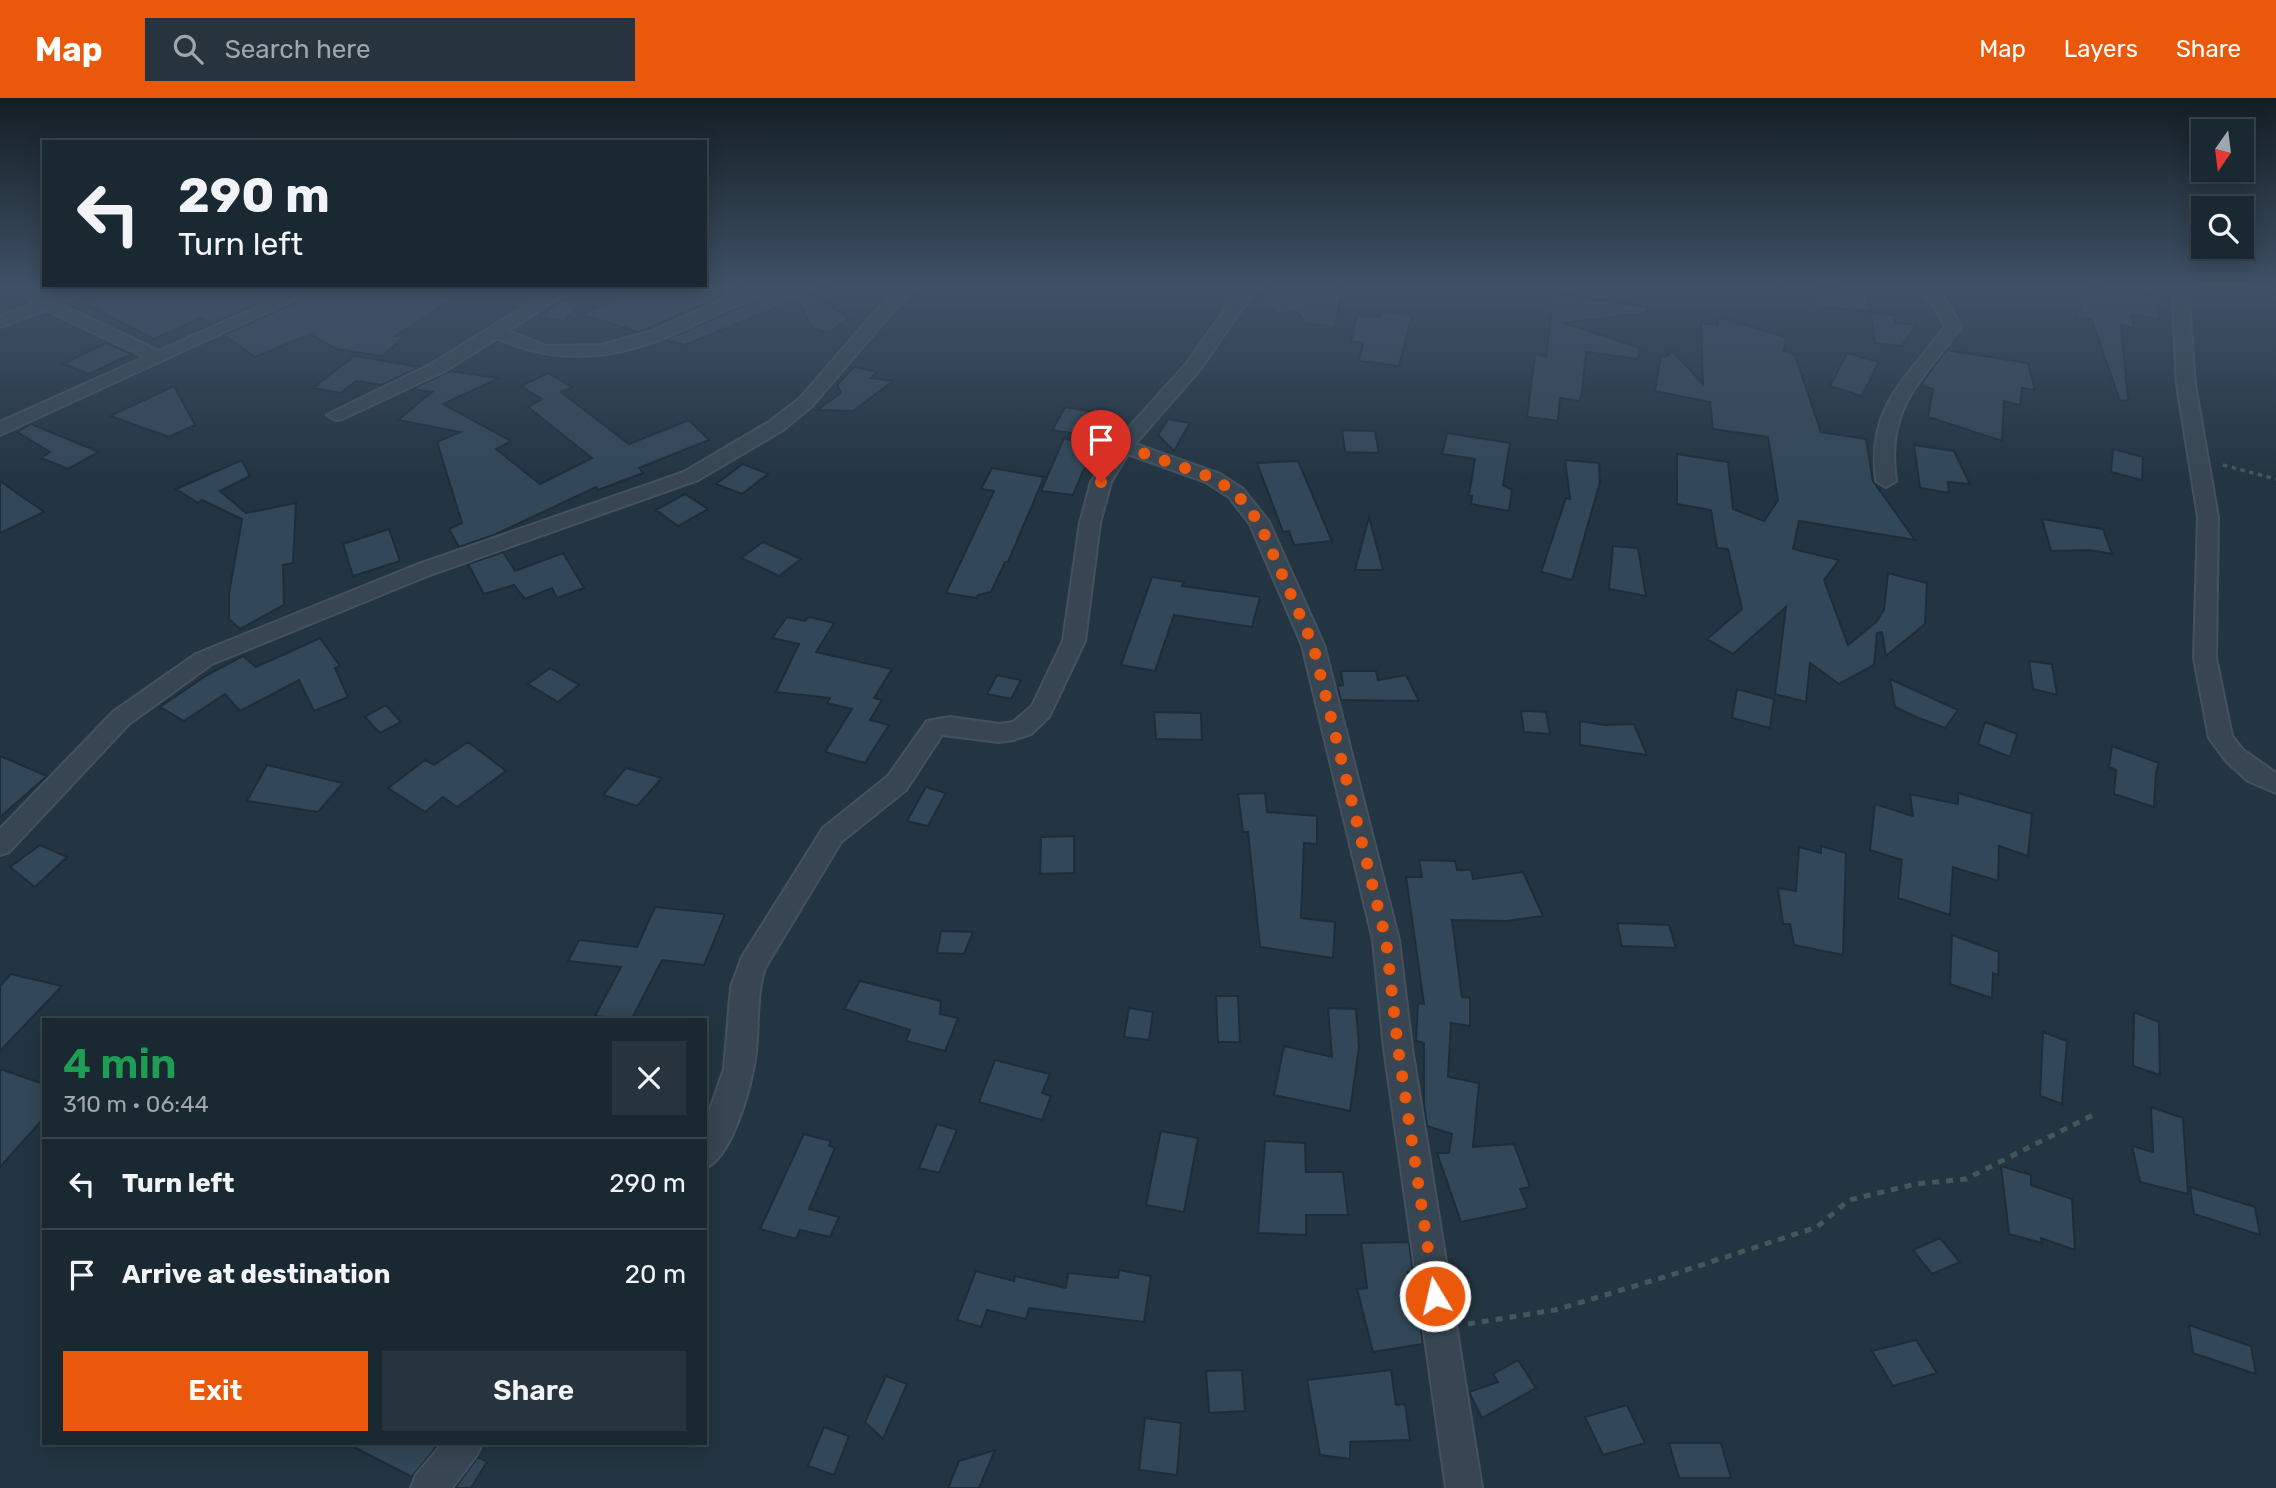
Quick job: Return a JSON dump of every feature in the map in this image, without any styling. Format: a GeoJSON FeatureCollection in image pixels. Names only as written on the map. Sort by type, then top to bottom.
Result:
{"type":"FeatureCollection","features":[{"type":"Feature","properties":{"kind":"street"},"geometry":{"type":"LineString","coordinates":[[145,351],[156,356]]}},
{"type":"Feature","properties":{"kind":"street"},"geometry":{"type":"LineString","coordinates":[[0,429],[168,351]]}},
{"type":"Feature","properties":{"kind":"street"},"geometry":{"type":"LineString","coordinates":[[336,415],[439,367],[465,351]]}},
{"type":"Feature","properties":{"kind":"street"},"geometry":{"type":"LineString","coordinates":[[544,351],[574,353],[587,351]]}},
{"type":"Feature","properties":{"kind":"street"},"geometry":{"type":"LineString","coordinates":[[0,845],[121,718],[204,659],[423,570],[691,476],[776,426],[806,402],[850,351]]}},
{"type":"Feature","properties":{"kind":"street"},"geometry":{"type":"LineString","coordinates":[[707,1151],[716,1137],[739,1069],[745,987],[752,965],[832,835],[897,783],[935,727],[950,726],[999,733],[1013,731],[1023,728],[1041,711],[1074,641],[1090,523],[1101,482],[1123,446],[1204,351]]}},
{"type":"Feature","properties":{"kind":"street"},"geometry":{"type":"LineString","coordinates":[[1886,481],[1883,429],[1899,397],[1934,351]]}},
{"type":"Feature","properties":{"kind":"street"},"geometry":{"type":"LineString","coordinates":[[2184,351],[2186,385],[2208,517],[2205,658],[2221,738],[2235,756],[2257,775],[2276,784]]}},
{"type":"Feature","properties":{"kind":"street"},"geometry":{"type":"LineString","coordinates":[[1123,446],[1213,478],[1236,493],[1259,522],[1313,645],[1386,940],[1398,1048],[1464,1488]]}},
{"type":"Feature","properties":{"kind":"street"},"geometry":{"type":"LineString","coordinates":[[429,1488],[463,1445]]}},
{"type":"Feature","properties":{"kind":"path"},"geometry":{"type":"LineString","coordinates":[[2199,459],[2276,479]]}},
{"type":"Feature","properties":{"kind":"path"},"geometry":{"type":"LineString","coordinates":[[1466,1325],[1555,1310],[1680,1272],[1817,1227],[1849,1200],[1916,1184],[1966,1179],[2095,1114]]}},
{"type":"Feature","properties":{"kind":"building"},"geometry":{"type":"Polygon","coordinates":[[[90,351],[125,351],[132,354],[89,374],[63,364],[90,351]]]}},
{"type":"Feature","properties":{"kind":"building"},"geometry":{"type":"Polygon","coordinates":[[[246,351],[270,351],[255,357],[246,351]]]}},
{"type":"Feature","properties":{"kind":"building"},"geometry":{"type":"Polygon","coordinates":[[[349,351],[388,351],[382,356],[349,351]]]}},
{"type":"Feature","properties":{"kind":"building"},"geometry":{"type":"Polygon","coordinates":[[[1361,351],[1403,351],[1399,366],[1359,361],[1361,351]]]}},
{"type":"Feature","properties":{"kind":"building"},"geometry":{"type":"Polygon","coordinates":[[[1547,351],[1639,351],[1638,359],[1586,352],[1579,401],[1560,398],[1558,421],[1527,417],[1535,354],[1546,356],[1547,351]]]}},
{"type":"Feature","properties":{"kind":"building"},"geometry":{"type":"Polygon","coordinates":[[[1672,351],[1703,384],[1702,351],[1784,351],[1795,355],[1821,432],[1866,439],[1873,481],[1915,540],[1799,521],[1793,549],[1839,560],[1824,580],[1848,645],[1876,622],[1884,610],[1888,573],[1927,583],[1925,624],[1886,656],[1882,632],[1877,633],[1874,665],[1839,684],[1810,663],[1806,702],[1775,694],[1786,607],[1733,654],[1707,639],[1742,609],[1728,549],[1717,548],[1711,510],[1677,504],[1677,454],[1728,462],[1733,509],[1764,521],[1778,500],[1768,437],[1713,429],[1710,402],[1655,391],[1661,355],[1666,357],[1672,351]]]}},
{"type":"Feature","properties":{"kind":"building"},"geometry":{"type":"Polygon","coordinates":[[[1945,351],[1951,351],[2028,363],[2035,390],[2022,388],[2020,405],[2004,401],[2002,441],[1928,417],[1933,389],[1922,386],[1945,351]]]}},
{"type":"Feature","properties":{"kind":"building"},"geometry":{"type":"Polygon","coordinates":[[[2103,351],[2123,351],[2128,400],[2120,401],[2103,351]]]}},
{"type":"Feature","properties":{"kind":"building"},"geometry":{"type":"Polygon","coordinates":[[[1847,353],[1879,362],[1862,396],[1830,386],[1847,353]]]}},
{"type":"Feature","properties":{"kind":"building"},"geometry":{"type":"Polygon","coordinates":[[[354,356],[420,367],[382,385],[356,381],[341,393],[313,388],[354,356]]]}},
{"type":"Feature","properties":{"kind":"building"},"geometry":{"type":"Polygon","coordinates":[[[854,367],[877,372],[871,378],[893,381],[853,411],[817,410],[841,393],[837,385],[854,367]]]}},
{"type":"Feature","properties":{"kind":"building"},"geometry":{"type":"Polygon","coordinates":[[[450,371],[499,378],[443,404],[511,441],[496,449],[540,484],[592,458],[528,407],[542,399],[521,386],[548,373],[572,387],[561,392],[629,444],[689,420],[709,440],[639,468],[643,473],[598,490],[596,487],[494,535],[459,547],[449,529],[462,523],[437,442],[460,432],[398,420],[432,392],[412,389],[450,371]]]}},
{"type":"Feature","properties":{"kind":"building"},"geometry":{"type":"Polygon","coordinates":[[[174,386],[195,425],[169,437],[110,416],[174,386]]]}},
{"type":"Feature","properties":{"kind":"building"},"geometry":{"type":"Polygon","coordinates":[[[1065,407],[1095,412],[1083,435],[1052,430],[1065,407]]]}},
{"type":"Feature","properties":{"kind":"building"},"geometry":{"type":"Polygon","coordinates":[[[1168,419],[1190,423],[1174,451],[1158,435],[1168,419]]]}},
{"type":"Feature","properties":{"kind":"building"},"geometry":{"type":"Polygon","coordinates":[[[31,424],[99,452],[68,469],[41,458],[50,452],[17,432],[31,424]]]}},
{"type":"Feature","properties":{"kind":"building"},"geometry":{"type":"Polygon","coordinates":[[[1342,430],[1375,431],[1379,453],[1345,452],[1342,430]]]}},
{"type":"Feature","properties":{"kind":"building"},"geometry":{"type":"Polygon","coordinates":[[[1447,433],[1510,443],[1503,485],[1512,490],[1509,511],[1471,504],[1472,496],[1469,495],[1475,459],[1442,454],[1447,433]]]}},
{"type":"Feature","properties":{"kind":"building"},"geometry":{"type":"Polygon","coordinates":[[[1064,438],[1101,449],[1083,471],[1073,495],[1041,491],[1064,438]]]}},
{"type":"Feature","properties":{"kind":"building"},"geometry":{"type":"Polygon","coordinates":[[[1914,445],[1954,451],[1970,484],[1948,482],[1949,493],[1920,488],[1914,445]]]}},
{"type":"Feature","properties":{"kind":"building"},"geometry":{"type":"Polygon","coordinates":[[[2113,449],[2143,457],[2142,480],[2111,472],[2113,449]]]}},
{"type":"Feature","properties":{"kind":"building"},"geometry":{"type":"Polygon","coordinates":[[[242,460],[250,476],[220,491],[246,513],[296,503],[293,563],[283,565],[284,605],[240,629],[229,619],[229,594],[242,519],[202,500],[198,503],[176,489],[242,460]]]}},
{"type":"Feature","properties":{"kind":"building"},"geometry":{"type":"Polygon","coordinates":[[[1565,460],[1599,463],[1600,482],[1572,580],[1541,572],[1566,498],[1570,499],[1565,460]]]}},
{"type":"Feature","properties":{"kind":"building"},"geometry":{"type":"Polygon","coordinates":[[[1298,461],[1332,541],[1294,545],[1289,531],[1283,532],[1257,463],[1298,461]]]}},
{"type":"Feature","properties":{"kind":"building"},"geometry":{"type":"Polygon","coordinates":[[[743,464],[768,474],[742,494],[716,484],[743,464]]]}},
{"type":"Feature","properties":{"kind":"building"},"geometry":{"type":"Polygon","coordinates":[[[992,468],[1044,477],[1008,562],[1005,562],[991,592],[976,598],[946,593],[994,491],[981,489],[992,468]]]}},
{"type":"Feature","properties":{"kind":"building"},"geometry":{"type":"Polygon","coordinates":[[[0,481],[44,512],[0,533],[0,481]]]}},
{"type":"Feature","properties":{"kind":"building"},"geometry":{"type":"Polygon","coordinates":[[[685,494],[708,509],[678,526],[656,510],[685,494]]]}},
{"type":"Feature","properties":{"kind":"building"},"geometry":{"type":"Polygon","coordinates":[[[1369,517],[1383,570],[1355,570],[1369,517]]]}},
{"type":"Feature","properties":{"kind":"building"},"geometry":{"type":"Polygon","coordinates":[[[2042,519],[2103,529],[2112,554],[2090,550],[2051,551],[2042,519]]]}},
{"type":"Feature","properties":{"kind":"building"},"geometry":{"type":"Polygon","coordinates":[[[389,529],[400,561],[353,576],[343,544],[389,529]]]}},
{"type":"Feature","properties":{"kind":"building"},"geometry":{"type":"Polygon","coordinates":[[[763,542],[801,559],[779,576],[741,558],[763,542]]]}},
{"type":"Feature","properties":{"kind":"building"},"geometry":{"type":"Polygon","coordinates":[[[1613,546],[1638,548],[1646,596],[1609,589],[1613,546]]]}},
{"type":"Feature","properties":{"kind":"building"},"geometry":{"type":"Polygon","coordinates":[[[503,552],[515,571],[563,553],[584,588],[557,598],[552,588],[525,599],[514,585],[484,594],[468,564],[503,552]]]}},
{"type":"Feature","properties":{"kind":"building"},"geometry":{"type":"Polygon","coordinates":[[[1152,577],[1184,582],[1182,586],[1260,597],[1252,627],[1174,615],[1155,671],[1121,665],[1152,577]]]}},
{"type":"Feature","properties":{"kind":"building"},"geometry":{"type":"Polygon","coordinates":[[[787,617],[805,621],[809,617],[834,623],[816,652],[892,669],[874,698],[882,700],[870,720],[889,725],[865,763],[825,752],[852,709],[827,703],[830,698],[776,692],[799,644],[772,638],[787,617]]]}},
{"type":"Feature","properties":{"kind":"building"},"geometry":{"type":"Polygon","coordinates":[[[320,638],[340,666],[335,668],[348,697],[314,711],[299,680],[240,711],[225,694],[184,721],[160,707],[207,675],[243,656],[256,667],[320,638]]]}},
{"type":"Feature","properties":{"kind":"building"},"geometry":{"type":"Polygon","coordinates":[[[2029,661],[2052,664],[2057,695],[2033,689],[2029,661]]]}},
{"type":"Feature","properties":{"kind":"building"},"geometry":{"type":"Polygon","coordinates":[[[550,668],[579,685],[558,702],[528,684],[550,668]]]}},
{"type":"Feature","properties":{"kind":"building"},"geometry":{"type":"Polygon","coordinates":[[[1341,671],[1376,671],[1378,680],[1406,675],[1419,701],[1341,700],[1337,686],[1343,685],[1341,671]]]}},
{"type":"Feature","properties":{"kind":"building"},"geometry":{"type":"Polygon","coordinates":[[[997,675],[1021,680],[1011,699],[987,694],[997,675]]]}},
{"type":"Feature","properties":{"kind":"building"},"geometry":{"type":"Polygon","coordinates":[[[1890,679],[1958,710],[1945,728],[1916,717],[1895,707],[1890,679]]]}},
{"type":"Feature","properties":{"kind":"building"},"geometry":{"type":"Polygon","coordinates":[[[1737,689],[1774,699],[1770,728],[1732,718],[1737,689]]]}},
{"type":"Feature","properties":{"kind":"building"},"geometry":{"type":"Polygon","coordinates":[[[386,705],[401,722],[380,733],[365,717],[386,705]]]}},
{"type":"Feature","properties":{"kind":"building"},"geometry":{"type":"Polygon","coordinates":[[[1521,711],[1546,712],[1550,734],[1524,732],[1521,711]]]}},
{"type":"Feature","properties":{"kind":"building"},"geometry":{"type":"Polygon","coordinates":[[[1154,712],[1201,713],[1202,740],[1156,739],[1154,712]]]}},
{"type":"Feature","properties":{"kind":"building"},"geometry":{"type":"Polygon","coordinates":[[[1580,721],[1604,725],[1634,724],[1647,755],[1580,745],[1580,721]]]}},
{"type":"Feature","properties":{"kind":"building"},"geometry":{"type":"Polygon","coordinates":[[[1985,722],[2017,734],[2010,757],[1978,744],[1985,722]]]}},
{"type":"Feature","properties":{"kind":"building"},"geometry":{"type":"Polygon","coordinates":[[[468,742],[506,771],[457,807],[443,797],[425,812],[388,788],[425,760],[434,765],[468,742]]]}},
{"type":"Feature","properties":{"kind":"building"},"geometry":{"type":"Polygon","coordinates":[[[2112,746],[2159,763],[2154,807],[2114,794],[2116,770],[2109,767],[2112,746]]]}},
{"type":"Feature","properties":{"kind":"building"},"geometry":{"type":"Polygon","coordinates":[[[0,756],[47,776],[0,817],[0,756]]]}},
{"type":"Feature","properties":{"kind":"building"},"geometry":{"type":"Polygon","coordinates":[[[267,765],[343,783],[318,812],[247,801],[267,765]]]}},
{"type":"Feature","properties":{"kind":"building"},"geometry":{"type":"Polygon","coordinates":[[[626,768],[662,778],[637,806],[603,795],[626,768]]]}},
{"type":"Feature","properties":{"kind":"building"},"geometry":{"type":"Polygon","coordinates":[[[926,787],[946,793],[928,826],[907,821],[926,787]]]}},
{"type":"Feature","properties":{"kind":"building"},"geometry":{"type":"Polygon","coordinates":[[[1265,793],[1267,812],[1317,816],[1317,844],[1304,843],[1301,918],[1335,922],[1333,958],[1260,947],[1248,832],[1243,832],[1238,794],[1265,793]]]}},
{"type":"Feature","properties":{"kind":"building"},"geometry":{"type":"Polygon","coordinates":[[[1958,793],[2032,814],[2028,856],[1999,846],[1998,881],[1953,867],[1950,915],[1898,898],[1902,860],[1870,850],[1875,804],[1913,816],[1910,794],[1958,804],[1958,793]]]}},
{"type":"Feature","properties":{"kind":"building"},"geometry":{"type":"Polygon","coordinates":[[[1074,836],[1074,873],[1040,874],[1041,837],[1074,836]]]}},
{"type":"Feature","properties":{"kind":"building"},"geometry":{"type":"Polygon","coordinates":[[[40,845],[67,857],[35,887],[10,867],[40,845]]]}},
{"type":"Feature","properties":{"kind":"building"},"geometry":{"type":"Polygon","coordinates":[[[1821,846],[1846,853],[1843,955],[1794,945],[1790,924],[1783,924],[1778,888],[1796,891],[1799,847],[1821,853],[1821,846]]]}},
{"type":"Feature","properties":{"kind":"building"},"geometry":{"type":"Polygon","coordinates":[[[1419,860],[1455,861],[1457,870],[1471,870],[1473,879],[1523,872],[1543,916],[1506,921],[1452,920],[1462,997],[1470,998],[1470,1026],[1451,1023],[1448,1077],[1479,1083],[1473,1147],[1514,1144],[1530,1187],[1520,1189],[1528,1208],[1461,1222],[1437,1153],[1449,1153],[1452,1134],[1427,1126],[1424,1105],[1424,1043],[1416,1041],[1418,1003],[1424,1004],[1406,877],[1422,877],[1419,860]]]}},
{"type":"Feature","properties":{"kind":"building"},"geometry":{"type":"Polygon","coordinates":[[[655,907],[725,914],[704,965],[662,960],[632,1018],[595,1016],[621,967],[568,961],[579,940],[637,947],[655,907]]]}},
{"type":"Feature","properties":{"kind":"building"},"geometry":{"type":"Polygon","coordinates":[[[1617,923],[1669,925],[1676,948],[1622,946],[1617,923]]]}},
{"type":"Feature","properties":{"kind":"building"},"geometry":{"type":"Polygon","coordinates":[[[941,931],[973,932],[964,954],[937,953],[941,931]]]}},
{"type":"Feature","properties":{"kind":"building"},"geometry":{"type":"Polygon","coordinates":[[[1952,935],[1999,952],[1998,975],[1993,973],[1992,998],[1950,984],[1952,935]]]}},
{"type":"Feature","properties":{"kind":"building"},"geometry":{"type":"Polygon","coordinates":[[[11,974],[62,986],[0,1051],[0,986],[11,974]]]}},
{"type":"Feature","properties":{"kind":"building"},"geometry":{"type":"Polygon","coordinates":[[[860,981],[941,1001],[940,1014],[958,1018],[945,1051],[906,1041],[910,1030],[844,1009],[860,981]]]}},
{"type":"Feature","properties":{"kind":"building"},"geometry":{"type":"Polygon","coordinates":[[[1216,996],[1238,996],[1240,1042],[1218,1042],[1216,996]]]}},
{"type":"Feature","properties":{"kind":"building"},"geometry":{"type":"Polygon","coordinates":[[[1129,1008],[1153,1012],[1149,1040],[1124,1037],[1129,1008]]]}},
{"type":"Feature","properties":{"kind":"building"},"geometry":{"type":"Polygon","coordinates":[[[1328,1008],[1356,1009],[1359,1047],[1350,1111],[1274,1095],[1284,1046],[1332,1057],[1328,1008]]]}},
{"type":"Feature","properties":{"kind":"building"},"geometry":{"type":"Polygon","coordinates":[[[2134,1012],[2159,1022],[2160,1075],[2133,1066],[2134,1012]]]}},
{"type":"Feature","properties":{"kind":"building"},"geometry":{"type":"Polygon","coordinates":[[[2043,1032],[2067,1041],[2062,1104],[2040,1096],[2043,1032]]]}},
{"type":"Feature","properties":{"kind":"building"},"geometry":{"type":"Polygon","coordinates":[[[995,1060],[1050,1074],[1042,1093],[1051,1096],[1042,1120],[979,1102],[995,1060]]]}},
{"type":"Feature","properties":{"kind":"building"},"geometry":{"type":"Polygon","coordinates":[[[0,1069],[42,1083],[42,1120],[0,1167],[0,1069]]]}},
{"type":"Feature","properties":{"kind":"building"},"geometry":{"type":"Polygon","coordinates":[[[2151,1107],[2183,1118],[2188,1194],[2140,1182],[2132,1146],[2153,1152],[2151,1107]]]}},
{"type":"Feature","properties":{"kind":"building"},"geometry":{"type":"Polygon","coordinates":[[[937,1124],[957,1130],[939,1173],[919,1168],[937,1124]]]}},
{"type":"Feature","properties":{"kind":"building"},"geometry":{"type":"Polygon","coordinates":[[[1161,1131],[1198,1138],[1184,1212],[1146,1205],[1161,1131]]]}},
{"type":"Feature","properties":{"kind":"building"},"geometry":{"type":"Polygon","coordinates":[[[804,1134],[831,1141],[829,1146],[835,1148],[809,1209],[839,1217],[830,1237],[800,1230],[796,1239],[760,1229],[804,1134]]]}},
{"type":"Feature","properties":{"kind":"building"},"geometry":{"type":"Polygon","coordinates":[[[1265,1141],[1305,1143],[1306,1172],[1343,1172],[1348,1215],[1306,1215],[1306,1235],[1258,1233],[1265,1141]]]}},
{"type":"Feature","properties":{"kind":"building"},"geometry":{"type":"Polygon","coordinates":[[[2001,1166],[2031,1175],[2031,1185],[2072,1199],[2075,1250],[2041,1238],[2042,1243],[2009,1234],[2001,1166]]]}},
{"type":"Feature","properties":{"kind":"building"},"geometry":{"type":"Polygon","coordinates":[[[2190,1187],[2255,1207],[2260,1235],[2194,1214],[2190,1187]]]}},
{"type":"Feature","properties":{"kind":"building"},"geometry":{"type":"Polygon","coordinates":[[[1940,1238],[1960,1262],[1932,1274],[1913,1250],[1940,1238]]]}},
{"type":"Feature","properties":{"kind":"building"},"geometry":{"type":"Polygon","coordinates":[[[1409,1242],[1413,1272],[1408,1272],[1418,1309],[1423,1344],[1373,1352],[1357,1289],[1367,1288],[1361,1243],[1409,1242]]]}},
{"type":"Feature","properties":{"kind":"building"},"geometry":{"type":"Polygon","coordinates":[[[1119,1270],[1151,1276],[1144,1322],[1029,1308],[1026,1319],[987,1310],[981,1327],[957,1320],[976,1271],[1014,1281],[1015,1276],[1066,1288],[1068,1273],[1118,1278],[1119,1270]]]}},
{"type":"Feature","properties":{"kind":"building"},"geometry":{"type":"Polygon","coordinates":[[[2189,1325],[2251,1346],[2256,1374],[2193,1353],[2189,1325]]]}},
{"type":"Feature","properties":{"kind":"building"},"geometry":{"type":"Polygon","coordinates":[[[1916,1340],[1937,1373],[1893,1386],[1872,1351],[1916,1340]]]}},
{"type":"Feature","properties":{"kind":"building"},"geometry":{"type":"Polygon","coordinates":[[[1518,1360],[1536,1388],[1482,1418],[1469,1392],[1498,1382],[1493,1374],[1518,1360]]]}},
{"type":"Feature","properties":{"kind":"building"},"geometry":{"type":"Polygon","coordinates":[[[1242,1370],[1245,1411],[1209,1413],[1206,1371],[1242,1370]]]}},
{"type":"Feature","properties":{"kind":"building"},"geometry":{"type":"Polygon","coordinates":[[[1391,1370],[1396,1405],[1405,1404],[1410,1440],[1350,1442],[1350,1459],[1320,1455],[1307,1380],[1391,1370]]]}},
{"type":"Feature","properties":{"kind":"building"},"geometry":{"type":"Polygon","coordinates":[[[886,1376],[907,1384],[883,1439],[865,1422],[886,1376]]]}},
{"type":"Feature","properties":{"kind":"building"},"geometry":{"type":"Polygon","coordinates":[[[1627,1405],[1645,1443],[1603,1455],[1585,1417],[1627,1405]]]}},
{"type":"Feature","properties":{"kind":"building"},"geometry":{"type":"Polygon","coordinates":[[[1145,1418],[1181,1423],[1177,1475],[1139,1470],[1145,1418]]]}},
{"type":"Feature","properties":{"kind":"building"},"geometry":{"type":"Polygon","coordinates":[[[824,1427],[849,1436],[834,1475],[808,1466],[824,1427]]]}},
{"type":"Feature","properties":{"kind":"building"},"geometry":{"type":"Polygon","coordinates":[[[1669,1443],[1721,1443],[1731,1478],[1679,1478],[1669,1443]]]}},
{"type":"Feature","properties":{"kind":"building"},"geometry":{"type":"Polygon","coordinates":[[[350,1445],[438,1445],[412,1477],[350,1445]]]}},
{"type":"Feature","properties":{"kind":"building"},"geometry":{"type":"Polygon","coordinates":[[[995,1450],[979,1488],[948,1488],[959,1461],[995,1450]]]}},
{"type":"Feature","properties":{"kind":"building"},"geometry":{"type":"Polygon","coordinates":[[[478,1457],[487,1462],[471,1488],[455,1488],[478,1457]]]}},
{"type":"Feature","properties":{"kind":"route"},"geometry":{"type":"LineString","coordinates":[[1101,482],[1123,446],[1213,478],[1236,493],[1259,522],[1313,645],[1365,846],[1386,940],[1398,1048],[1435,1296]]}}]}
